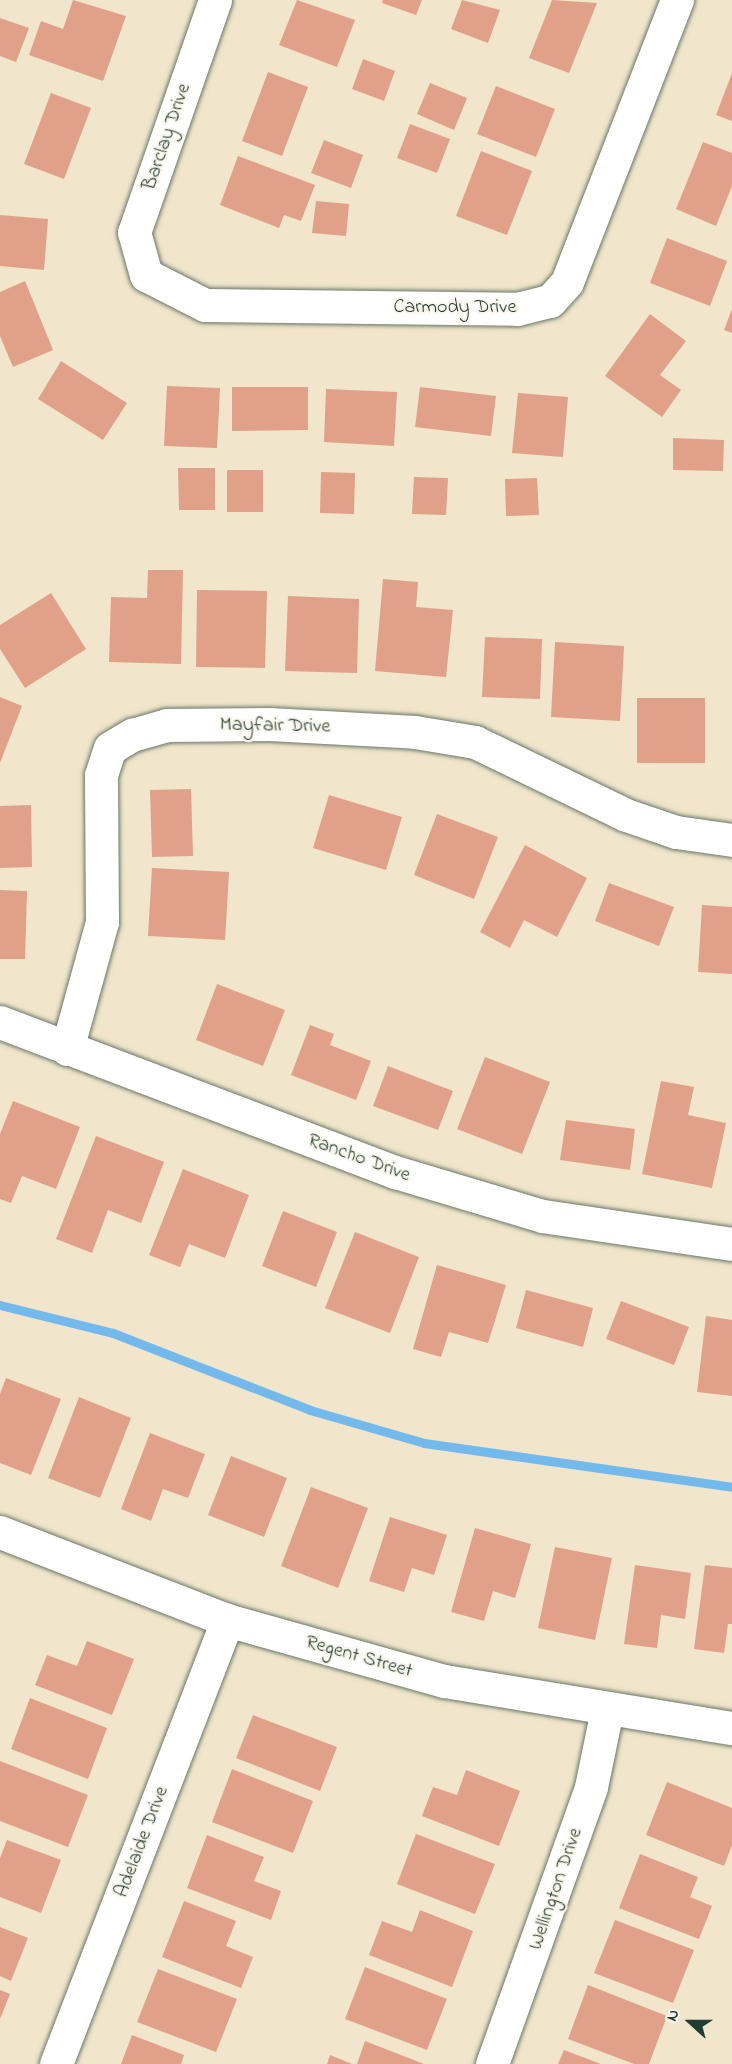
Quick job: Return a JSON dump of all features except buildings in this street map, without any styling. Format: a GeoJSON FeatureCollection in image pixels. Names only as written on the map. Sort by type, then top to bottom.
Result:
{"type":"FeatureCollection","features":[{"type":"Feature","properties":{"kind":"street","name":"Barclay Drive"},"geometry":{"type":"LineString","coordinates":[[146,275],[134,232],[215,0]]}},
{"type":"Feature","properties":{"kind":"street","name":"Carmody Drive"},"geometry":{"type":"LineString","coordinates":[[146,275],[205,305],[517,309],[549,301],[567,282],[677,0]]}},
{"type":"Feature","properties":{"kind":"street","name":"Mayfair Drive"},"geometry":{"type":"LineString","coordinates":[[67,1049],[102,922],[101,775],[110,748],[132,735],[167,725],[269,724],[425,733],[475,742],[676,832],[732,840]]}},
{"type":"Feature","properties":{"kind":"street","name":"Rancho Drive"},"geometry":{"type":"LineString","coordinates":[[0,1022],[395,1172],[532,1213],[593,1226],[732,1244]]}},
{"type":"Feature","properties":{"kind":"street","name":"Regent Street"},"geometry":{"type":"LineString","coordinates":[[0,1532],[227,1620],[444,1681],[607,1710],[732,1728]]}},
{"type":"Feature","properties":{"kind":"street","name":"Adelaide Drive"},"geometry":{"type":"LineString","coordinates":[[56,2064],[227,1620]]}},
{"type":"Feature","properties":{"kind":"street","name":"Wellington Drive"},"geometry":{"type":"LineString","coordinates":[[492,2064],[591,1786],[607,1710]]}},
{"type":"Feature","properties":{"kind":"waterway"},"geometry":{"type":"LineString","coordinates":[[0,1305],[113,1333],[310,1410],[424,1443],[732,1487]]}}]}
